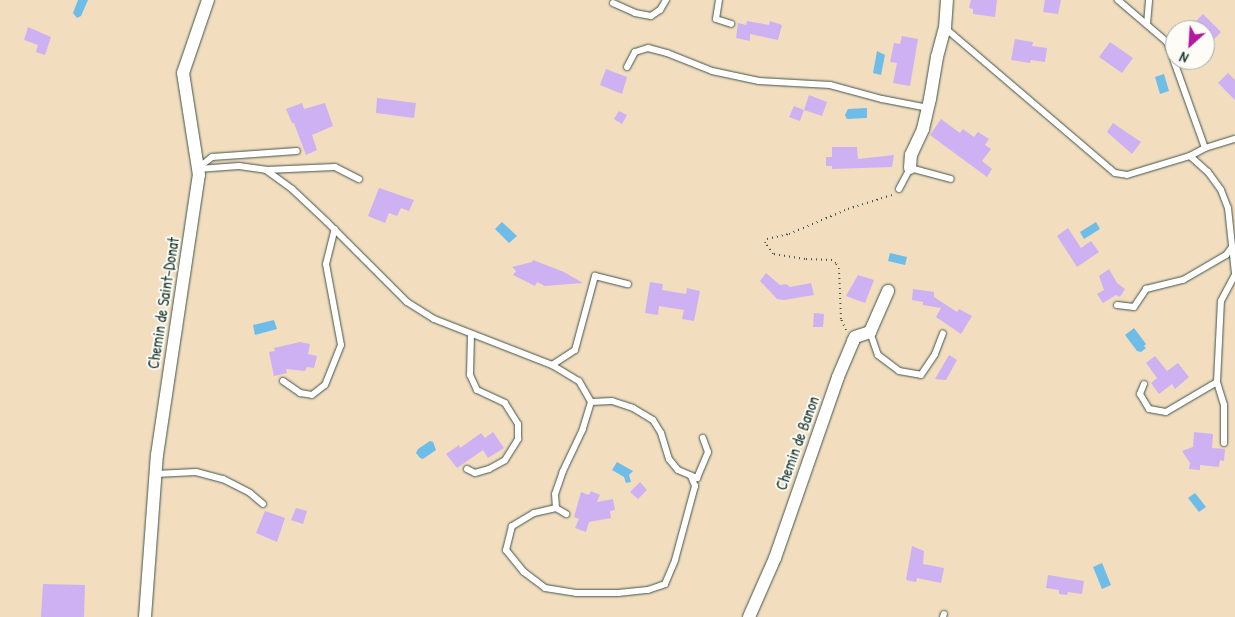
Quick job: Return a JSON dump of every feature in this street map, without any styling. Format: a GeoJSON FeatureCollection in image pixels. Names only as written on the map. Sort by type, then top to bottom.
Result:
{"type":"FeatureCollection","features":[{"type":"Feature","properties":{"kind":"street","name":"Chemin de Saint-Donat"},"geometry":{"type":"LineString","coordinates":[[145,617],[156,474],[199,175],[183,73],[208,0]]}},
{"type":"Feature","properties":{"kind":"street"},"geometry":{"type":"LineString","coordinates":[[910,168],[911,155],[923,129],[937,57],[946,28],[947,0]]}},
{"type":"Feature","properties":{"kind":"street"},"geometry":{"type":"LineString","coordinates":[[853,341],[855,337],[870,332],[888,291]]}},
{"type":"Feature","properties":{"kind":"street","name":"Chemin de Banon"},"geometry":{"type":"LineString","coordinates":[[749,617],[775,558],[853,341]]}},
{"type":"Feature","properties":{"kind":"lane"},"geometry":{"type":"LineString","coordinates":[[613,3],[635,13],[651,16],[660,10],[666,0]]}},
{"type":"Feature","properties":{"kind":"lane"},"geometry":{"type":"LineString","coordinates":[[719,0],[716,19],[731,24]]}},
{"type":"Feature","properties":{"kind":"lane"},"geometry":{"type":"LineString","coordinates":[[1118,0],[1167,42],[1205,148]]}},
{"type":"Feature","properties":{"kind":"lane"},"geometry":{"type":"LineString","coordinates":[[1147,24],[1149,0]]}},
{"type":"Feature","properties":{"kind":"lane"},"geometry":{"type":"LineString","coordinates":[[946,28],[1115,173],[1126,175],[1190,156],[1205,148],[1235,139]]}},
{"type":"Feature","properties":{"kind":"lane"},"geometry":{"type":"LineString","coordinates":[[627,67],[635,52],[648,48],[712,71],[759,81],[830,85],[882,99],[928,108]]}},
{"type":"Feature","properties":{"kind":"lane"},"geometry":{"type":"LineString","coordinates":[[197,169],[212,157],[297,151]]}},
{"type":"Feature","properties":{"kind":"lane"},"geometry":{"type":"LineString","coordinates":[[1190,156],[1208,172],[1221,190],[1228,208],[1235,274],[1220,301],[1217,382],[1224,405],[1224,443]]}},
{"type":"Feature","properties":{"kind":"lane"},"geometry":{"type":"LineString","coordinates":[[197,169],[239,166],[266,170],[335,167],[358,179]]}},
{"type":"Feature","properties":{"kind":"lane"},"geometry":{"type":"LineString","coordinates":[[899,189],[910,168],[951,179]]}},
{"type":"Feature","properties":{"kind":"lane"},"geometry":{"type":"LineString","coordinates":[[266,170],[292,189],[408,302],[434,320],[552,365],[579,381],[591,402],[583,429],[563,471],[555,494],[556,508]]}},
{"type":"Feature","properties":{"kind":"lane"},"geometry":{"type":"LineString","coordinates":[[284,381],[300,393],[312,394],[325,385],[342,345],[326,264],[334,229]]}},
{"type":"Feature","properties":{"kind":"lane"},"geometry":{"type":"LineString","coordinates":[[1117,305],[1134,307],[1146,289],[1183,280],[1226,255],[1232,246]]}},
{"type":"Feature","properties":{"kind":"lane"},"geometry":{"type":"LineString","coordinates":[[552,365],[574,350],[595,276],[628,284]]}},
{"type":"Feature","properties":{"kind":"lane"},"geometry":{"type":"LineString","coordinates":[[870,332],[878,355],[899,371],[921,375],[934,354],[943,332]]}},
{"type":"Feature","properties":{"kind":"lane"},"geometry":{"type":"LineString","coordinates":[[467,469],[474,473],[488,469],[505,460],[518,439],[518,424],[505,403],[477,390],[470,374],[471,334]]}},
{"type":"Feature","properties":{"kind":"lane"},"geometry":{"type":"LineString","coordinates":[[1144,384],[1140,394],[1149,409],[1166,412],[1217,382]]}},
{"type":"Feature","properties":{"kind":"lane"},"geometry":{"type":"LineString","coordinates":[[591,402],[612,401],[633,408],[653,420],[662,433],[669,460],[678,470],[697,478],[708,452],[703,438]]}},
{"type":"Feature","properties":{"kind":"lane"},"geometry":{"type":"LineString","coordinates":[[156,474],[196,472],[223,479],[250,493],[263,504]]}},
{"type":"Feature","properties":{"kind":"lane"},"geometry":{"type":"LineString","coordinates":[[566,514],[556,508],[534,513],[512,526],[506,550],[524,572],[545,588],[576,593],[618,593],[648,590],[665,584],[675,560],[695,486],[691,476]]}},
{"type":"Feature","properties":{"kind":"path"},"geometry":{"type":"LineString","coordinates":[[853,341],[841,319],[838,284],[839,269],[836,263],[832,260],[805,259],[772,254],[766,243],[767,239],[799,230],[848,208],[884,199],[899,189]]}},
{"type":"Feature","properties":{"kind":"water"},"geometry":{"type":"Polygon","coordinates":[[[78,0],[88,0],[81,16],[77,18],[73,13],[78,0]]]}},
{"type":"Feature","properties":{"kind":"water"},"geometry":{"type":"Polygon","coordinates":[[[877,51],[885,55],[881,75],[873,73],[877,51]]]}},
{"type":"Feature","properties":{"kind":"water"},"geometry":{"type":"Polygon","coordinates":[[[1164,74],[1169,91],[1160,94],[1155,77],[1164,74]]]}},
{"type":"Feature","properties":{"kind":"water"},"geometry":{"type":"Polygon","coordinates":[[[867,108],[867,118],[847,119],[845,115],[848,109],[867,108]]]}},
{"type":"Feature","properties":{"kind":"water"},"geometry":{"type":"Polygon","coordinates":[[[502,222],[517,236],[509,243],[495,229],[502,222]]]}},
{"type":"Feature","properties":{"kind":"water"},"geometry":{"type":"Polygon","coordinates":[[[1096,222],[1100,229],[1084,239],[1080,232],[1096,222]]]}},
{"type":"Feature","properties":{"kind":"water"},"geometry":{"type":"Polygon","coordinates":[[[890,253],[907,257],[905,265],[888,261],[890,253]]]}},
{"type":"Feature","properties":{"kind":"water"},"geometry":{"type":"Polygon","coordinates":[[[274,320],[277,329],[255,335],[253,325],[274,320]]]}},
{"type":"Feature","properties":{"kind":"water"},"geometry":{"type":"Polygon","coordinates":[[[1134,328],[1146,344],[1144,346],[1146,348],[1141,352],[1137,351],[1125,335],[1134,328]]]}},
{"type":"Feature","properties":{"kind":"water"},"geometry":{"type":"Polygon","coordinates":[[[430,441],[433,442],[436,450],[423,459],[420,458],[416,453],[418,449],[430,441]]]}},
{"type":"Feature","properties":{"kind":"water"},"geometry":{"type":"Polygon","coordinates":[[[617,462],[633,471],[629,475],[631,482],[626,483],[624,477],[612,470],[617,462]]]}},
{"type":"Feature","properties":{"kind":"water"},"geometry":{"type":"Polygon","coordinates":[[[1195,493],[1206,507],[1199,512],[1188,498],[1195,493]]]}},
{"type":"Feature","properties":{"kind":"water"},"geometry":{"type":"Polygon","coordinates":[[[1102,563],[1111,585],[1102,589],[1093,567],[1102,563]]]}},
{"type":"Feature","properties":{"kind":"building"},"geometry":{"type":"Polygon","coordinates":[[[971,0],[997,0],[995,17],[973,14],[973,9],[969,8],[971,0]]]}},
{"type":"Feature","properties":{"kind":"building"},"geometry":{"type":"Polygon","coordinates":[[[1045,0],[1061,0],[1058,14],[1043,12],[1045,0]]]}},
{"type":"Feature","properties":{"kind":"building"},"geometry":{"type":"Polygon","coordinates":[[[1203,14],[1209,20],[1197,20],[1203,14]]]}},
{"type":"Feature","properties":{"kind":"building"},"geometry":{"type":"Polygon","coordinates":[[[747,21],[769,25],[770,21],[782,25],[778,40],[750,34],[750,41],[736,38],[738,23],[746,25],[747,21]]]}},
{"type":"Feature","properties":{"kind":"building"},"geometry":{"type":"Polygon","coordinates":[[[1215,26],[1221,32],[1215,38],[1215,26]]]}},
{"type":"Feature","properties":{"kind":"building"},"geometry":{"type":"Polygon","coordinates":[[[28,27],[51,37],[45,55],[36,52],[38,45],[24,40],[28,27]]]}},
{"type":"Feature","properties":{"kind":"building"},"geometry":{"type":"Polygon","coordinates":[[[902,36],[918,39],[910,86],[893,83],[897,63],[890,62],[894,43],[900,44],[902,36]]]}},
{"type":"Feature","properties":{"kind":"building"},"geometry":{"type":"Polygon","coordinates":[[[1015,39],[1033,42],[1032,46],[1047,48],[1045,62],[1031,60],[1030,63],[1011,60],[1015,39]]]}},
{"type":"Feature","properties":{"kind":"building"},"geometry":{"type":"Polygon","coordinates":[[[1110,42],[1133,58],[1122,73],[1099,57],[1110,42]]]}},
{"type":"Feature","properties":{"kind":"building"},"geometry":{"type":"Polygon","coordinates":[[[606,69],[627,77],[622,94],[600,85],[606,69]]]}},
{"type":"Feature","properties":{"kind":"building"},"geometry":{"type":"Polygon","coordinates":[[[1228,73],[1235,80],[1235,100],[1218,83],[1228,73]]]}},
{"type":"Feature","properties":{"kind":"building"},"geometry":{"type":"Polygon","coordinates":[[[809,95],[827,102],[822,116],[804,110],[809,95]]]}},
{"type":"Feature","properties":{"kind":"building"},"geometry":{"type":"Polygon","coordinates":[[[377,98],[416,103],[414,118],[376,113],[377,98]]]}},
{"type":"Feature","properties":{"kind":"building"},"geometry":{"type":"Polygon","coordinates":[[[302,103],[304,109],[325,103],[333,126],[312,135],[317,150],[306,155],[294,123],[292,123],[286,109],[302,103]]]}},
{"type":"Feature","properties":{"kind":"building"},"geometry":{"type":"Polygon","coordinates":[[[794,106],[804,110],[800,121],[789,117],[794,106]]]}},
{"type":"Feature","properties":{"kind":"building"},"geometry":{"type":"Polygon","coordinates":[[[619,111],[627,115],[622,124],[614,119],[619,111]]]}},
{"type":"Feature","properties":{"kind":"building"},"geometry":{"type":"Polygon","coordinates":[[[941,119],[960,133],[963,129],[974,137],[978,132],[989,139],[985,145],[991,149],[982,161],[992,169],[987,177],[930,135],[941,119]]]}},
{"type":"Feature","properties":{"kind":"building"},"geometry":{"type":"Polygon","coordinates":[[[1113,123],[1141,142],[1132,154],[1107,132],[1113,123]]]}},
{"type":"Feature","properties":{"kind":"building"},"geometry":{"type":"Polygon","coordinates":[[[832,147],[857,147],[858,159],[894,155],[892,167],[832,169],[832,166],[826,166],[826,157],[832,157],[832,147]]]}},
{"type":"Feature","properties":{"kind":"building"},"geometry":{"type":"Polygon","coordinates":[[[379,188],[414,200],[409,211],[401,208],[397,216],[389,213],[385,223],[368,216],[379,188]]]}},
{"type":"Feature","properties":{"kind":"building"},"geometry":{"type":"Polygon","coordinates":[[[1068,228],[1081,248],[1091,241],[1099,252],[1077,267],[1057,236],[1068,228]]]}},
{"type":"Feature","properties":{"kind":"building"},"geometry":{"type":"Polygon","coordinates":[[[533,260],[564,272],[583,283],[545,286],[537,282],[535,286],[513,275],[516,271],[512,267],[532,262],[533,260]]]}},
{"type":"Feature","properties":{"kind":"building"},"geometry":{"type":"Polygon","coordinates":[[[1109,269],[1117,283],[1125,289],[1120,297],[1116,295],[1103,303],[1097,294],[1104,290],[1099,276],[1109,269]]]}},
{"type":"Feature","properties":{"kind":"building"},"geometry":{"type":"Polygon","coordinates":[[[766,273],[780,285],[786,284],[790,287],[811,283],[814,295],[784,300],[777,299],[760,281],[766,273]]]}},
{"type":"Feature","properties":{"kind":"building"},"geometry":{"type":"Polygon","coordinates":[[[858,275],[874,280],[865,303],[846,296],[858,275]]]}},
{"type":"Feature","properties":{"kind":"building"},"geometry":{"type":"Polygon","coordinates":[[[650,282],[663,284],[662,290],[686,294],[687,288],[700,291],[694,321],[682,319],[684,310],[659,306],[658,315],[645,313],[650,282]]]}},
{"type":"Feature","properties":{"kind":"building"},"geometry":{"type":"Polygon","coordinates":[[[913,289],[934,292],[934,297],[957,312],[959,309],[972,316],[961,334],[936,317],[941,308],[923,305],[923,302],[912,300],[913,289]]]}},
{"type":"Feature","properties":{"kind":"building"},"geometry":{"type":"Polygon","coordinates":[[[814,313],[824,314],[823,327],[813,327],[814,313]]]}},
{"type":"Feature","properties":{"kind":"building"},"geometry":{"type":"Polygon","coordinates":[[[300,342],[310,344],[308,354],[317,356],[314,368],[307,367],[305,371],[286,369],[287,373],[274,376],[269,352],[275,351],[274,348],[300,342]]]}},
{"type":"Feature","properties":{"kind":"building"},"geometry":{"type":"Polygon","coordinates":[[[949,355],[957,360],[946,380],[935,379],[949,355]]]}},
{"type":"Feature","properties":{"kind":"building"},"geometry":{"type":"Polygon","coordinates":[[[1155,356],[1167,371],[1178,363],[1189,377],[1175,389],[1172,384],[1159,394],[1151,383],[1157,378],[1146,363],[1155,356]]]}},
{"type":"Feature","properties":{"kind":"building"},"geometry":{"type":"Polygon","coordinates":[[[493,432],[504,448],[488,458],[483,450],[457,468],[446,454],[459,445],[460,448],[481,433],[485,438],[493,432]]]}},
{"type":"Feature","properties":{"kind":"building"},"geometry":{"type":"Polygon","coordinates":[[[1194,432],[1213,434],[1212,448],[1225,449],[1224,461],[1220,460],[1219,467],[1200,465],[1200,470],[1189,469],[1190,463],[1182,451],[1193,447],[1194,432]]]}},
{"type":"Feature","properties":{"kind":"building"},"geometry":{"type":"Polygon","coordinates":[[[640,482],[647,490],[638,499],[630,492],[640,482]]]}},
{"type":"Feature","properties":{"kind":"building"},"geometry":{"type":"Polygon","coordinates":[[[591,491],[600,495],[597,502],[613,499],[615,510],[610,511],[611,518],[589,522],[586,532],[575,528],[579,519],[574,517],[581,492],[589,495],[591,491]]]}},
{"type":"Feature","properties":{"kind":"building"},"geometry":{"type":"Polygon","coordinates":[[[296,508],[307,511],[303,524],[291,520],[296,508]]]}},
{"type":"Feature","properties":{"kind":"building"},"geometry":{"type":"Polygon","coordinates":[[[265,511],[285,518],[277,542],[256,533],[265,511]]]}},
{"type":"Feature","properties":{"kind":"building"},"geometry":{"type":"Polygon","coordinates":[[[912,546],[924,551],[923,564],[944,568],[941,583],[917,578],[916,582],[906,580],[912,546]]]}},
{"type":"Feature","properties":{"kind":"building"},"geometry":{"type":"Polygon","coordinates":[[[1048,575],[1084,581],[1082,594],[1068,592],[1067,595],[1059,594],[1059,590],[1046,588],[1048,575]]]}},
{"type":"Feature","properties":{"kind":"building"},"geometry":{"type":"Polygon","coordinates":[[[43,584],[85,585],[84,617],[41,617],[43,584]]]}}]}
